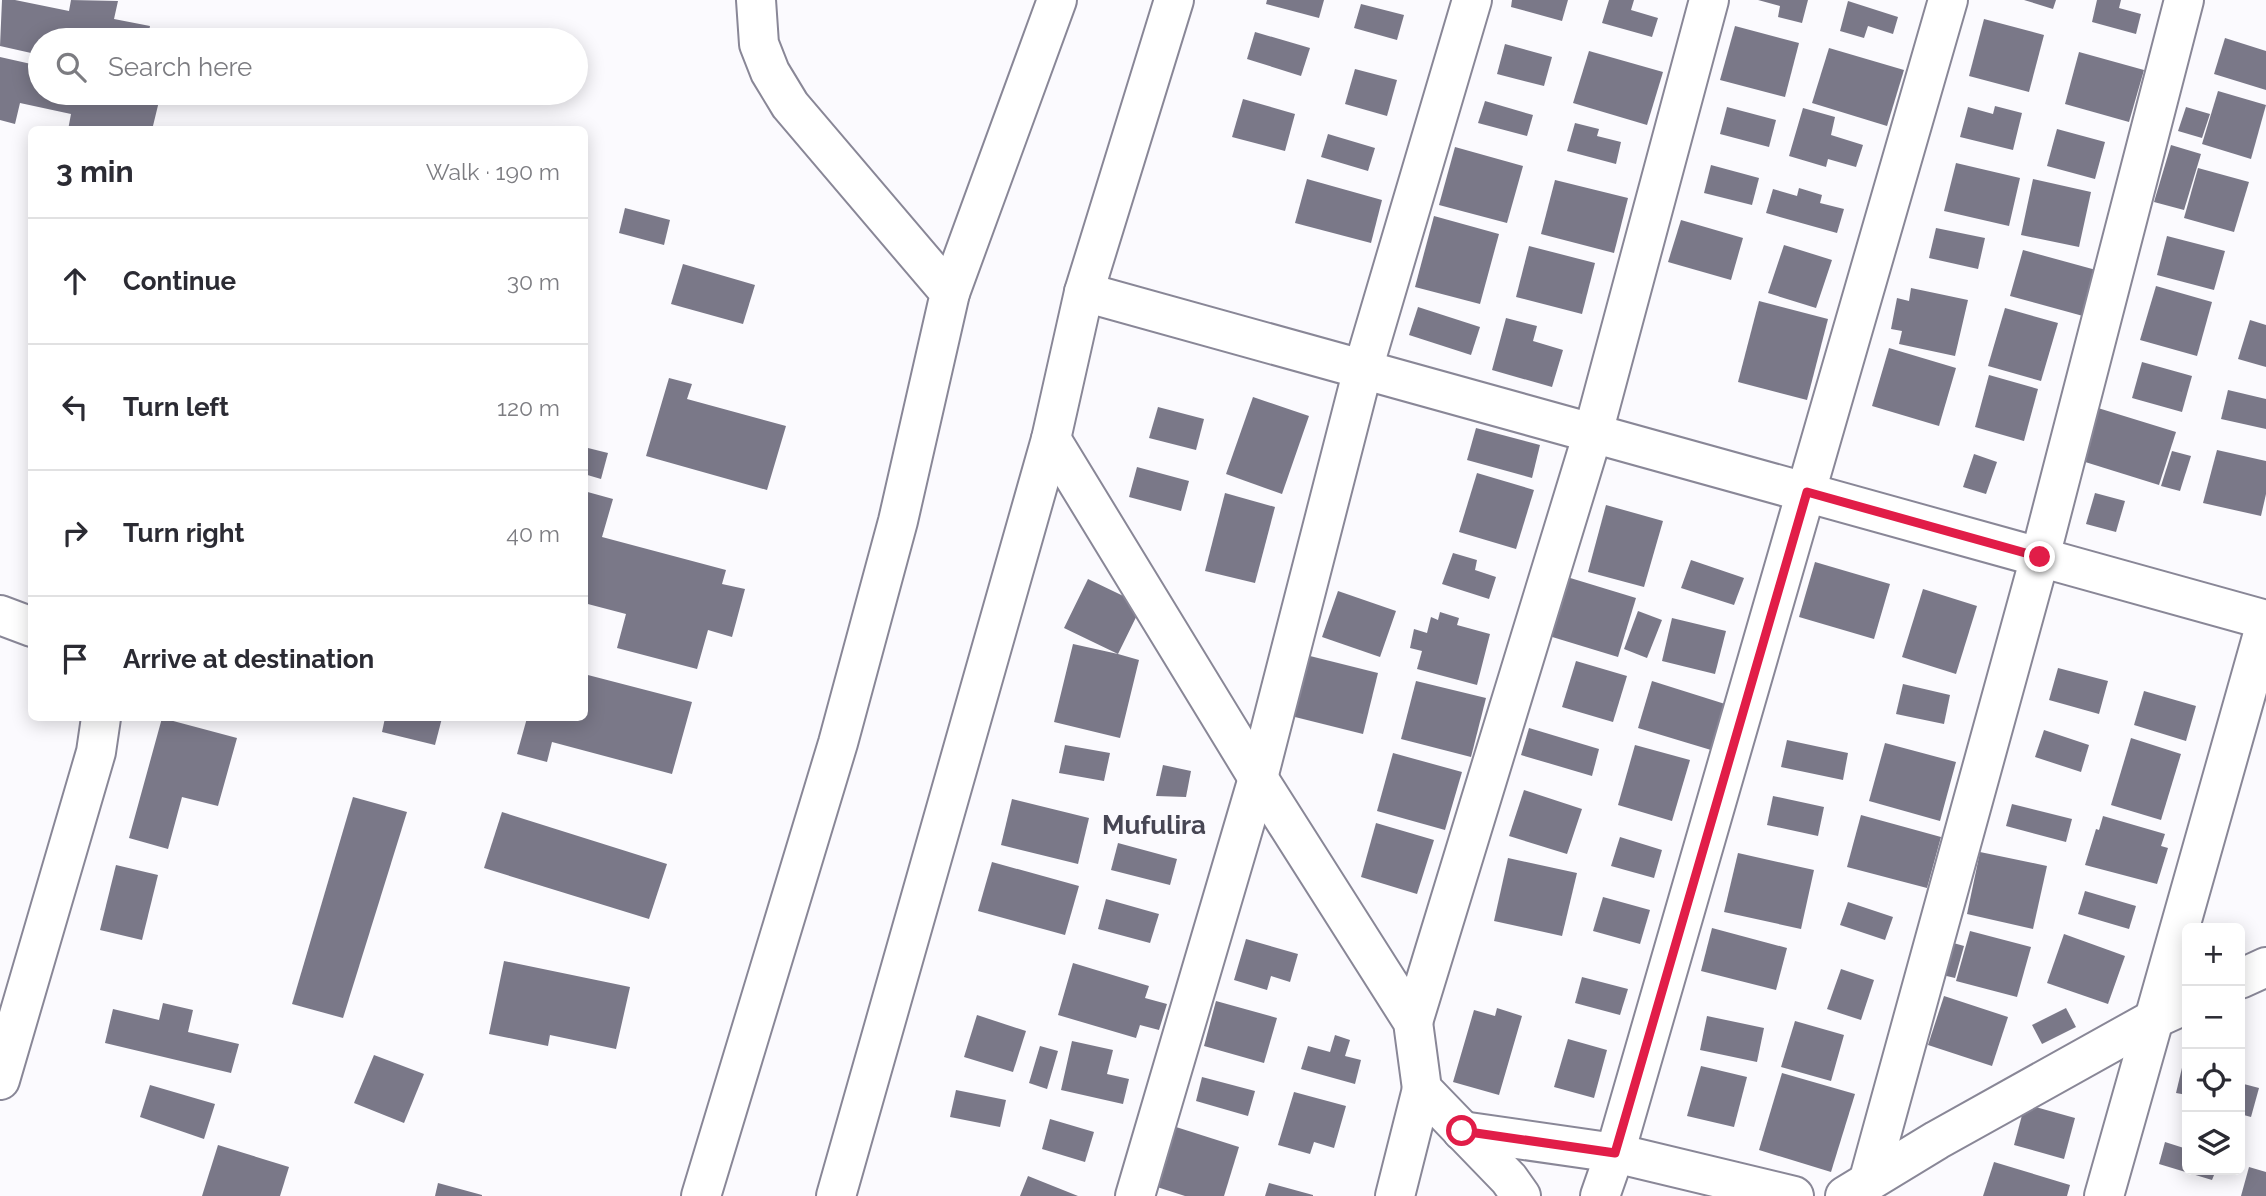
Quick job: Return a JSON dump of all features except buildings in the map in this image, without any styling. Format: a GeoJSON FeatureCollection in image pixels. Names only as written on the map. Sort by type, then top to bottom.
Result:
{"type":"FeatureCollection","features":[{"type":"Feature","properties":{"kind":"street"},"geometry":{"type":"LineString","coordinates":[[756,0],[759,44],[770,72],[790,105],[950,293]]}},
{"type":"Feature","properties":{"kind":"street"},"geometry":{"type":"LineString","coordinates":[[701,1196],[838,743],[898,521],[950,293],[1057,0]]}},
{"type":"Feature","properties":{"kind":"street"},"geometry":{"type":"LineString","coordinates":[[836,1196],[1051,439],[1084,292],[1174,0]]}},
{"type":"Feature","properties":{"kind":"street"},"geometry":{"type":"LineString","coordinates":[[1135,1196],[1258,778],[1363,369],[1472,0]]}},
{"type":"Feature","properties":{"kind":"street"},"geometry":{"type":"LineString","coordinates":[[1395,1196],[1422,1089],[1413,1022],[1593,433],[1709,0]]}},
{"type":"Feature","properties":{"kind":"street"},"geometry":{"type":"LineString","coordinates":[[1600,1196],[1615,1153],[1948,0]]}},
{"type":"Feature","properties":{"kind":"street"},"geometry":{"type":"LineString","coordinates":[[1857,1188],[2040,557],[2184,0]]}},
{"type":"Feature","properties":{"kind":"street"},"geometry":{"type":"LineString","coordinates":[[1084,292],[2266,621],[2171,1012],[2104,1196]]}},
{"type":"Feature","properties":{"kind":"street"},"geometry":{"type":"LineString","coordinates":[[1051,439],[1258,778],[1413,1022]]}},
{"type":"Feature","properties":{"kind":"street"},"geometry":{"type":"LineString","coordinates":[[0,615],[28,626]]}},
{"type":"Feature","properties":{"kind":"street"},"geometry":{"type":"LineString","coordinates":[[0,1080],[96,752],[101,721]]}},
{"type":"Feature","properties":{"kind":"street"},"geometry":{"type":"LineString","coordinates":[[2245,977],[2266,967]]}},
{"type":"Feature","properties":{"kind":"street"},"geometry":{"type":"LineString","coordinates":[[1857,1188],[2171,1012]]}},
{"type":"Feature","properties":{"kind":"street"},"geometry":{"type":"LineString","coordinates":[[1422,1089],[1509,1179],[1521,1196]]}},
{"type":"Feature","properties":{"kind":"street"},"geometry":{"type":"LineString","coordinates":[[1462,1131],[1615,1153],[1794,1196]]}},
{"type":"Feature","properties":{"kind":"district","name":"Mufulira"},"geometry":{"type":"Point","coordinates":[1154,825]}},
{"type":"Feature","properties":{"kind":"route"},"geometry":{"type":"LineString","coordinates":[[1462,1131],[1615,1153],[1807,492],[2040,557]]}}]}
